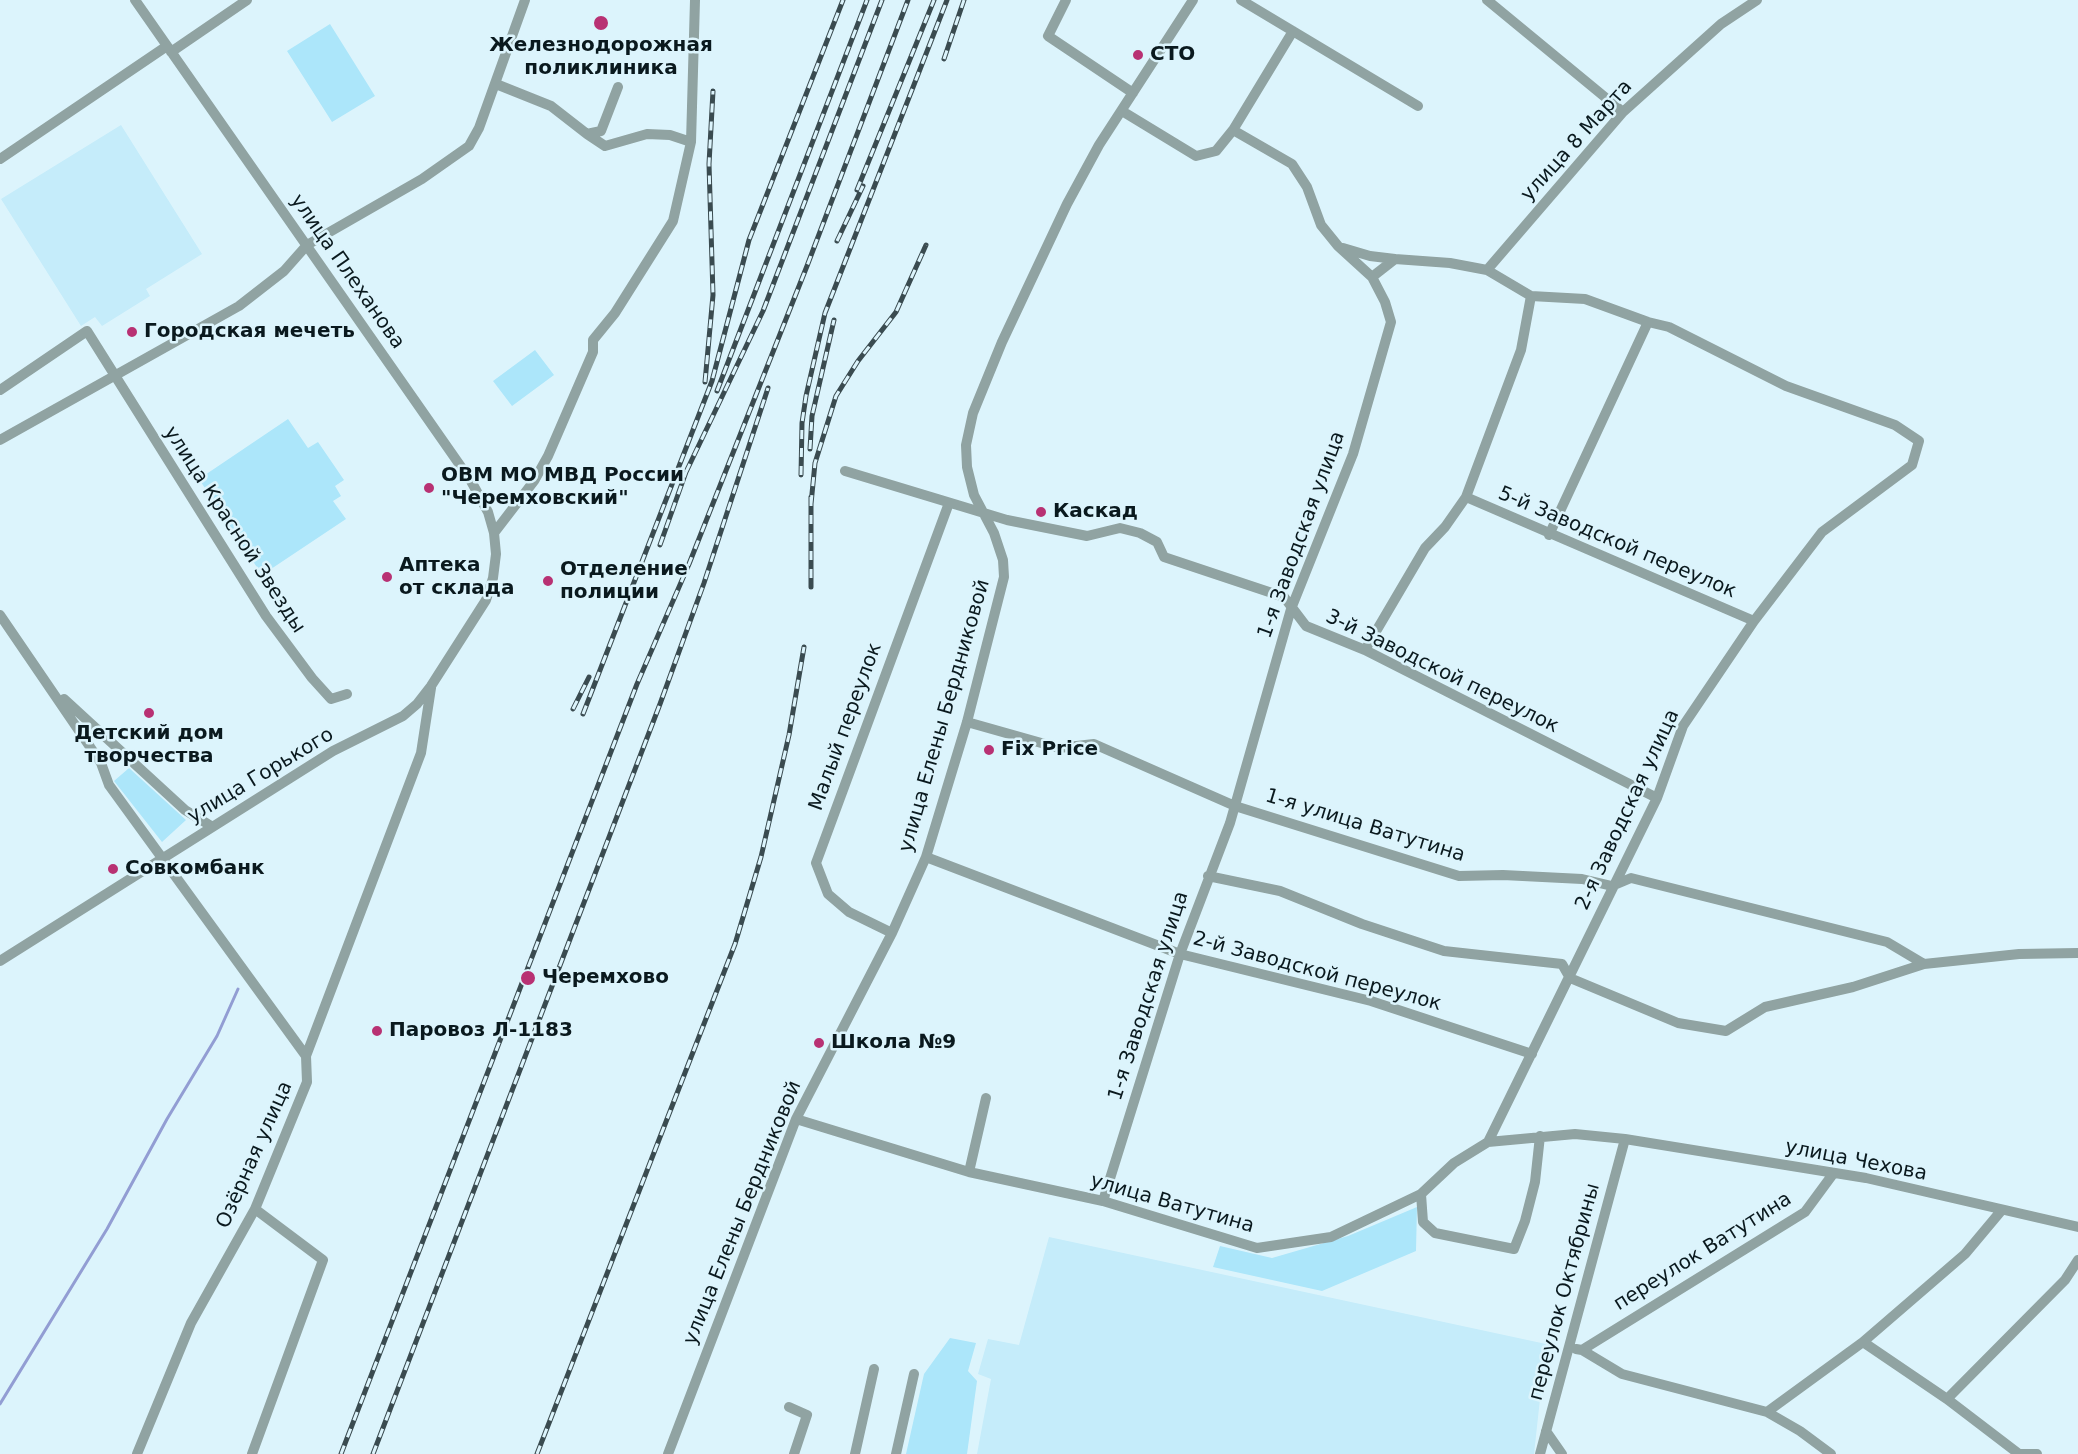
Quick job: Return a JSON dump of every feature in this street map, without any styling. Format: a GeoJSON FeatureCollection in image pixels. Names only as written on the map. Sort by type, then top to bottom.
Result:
{"type":"FeatureCollection","features":[{"type":"Feature","properties":{"kind":"street","name":"улица Плеханова"},"geometry":{"type":"LineString","coordinates":[[135,0],[471,481],[488,512],[494,533],[493,578]]}},
{"type":"Feature","properties":{"kind":"street"},"geometry":{"type":"LineString","coordinates":[[0,159],[247,0]]}},
{"type":"Feature","properties":{"kind":"street"},"geometry":{"type":"LineString","coordinates":[[0,440],[239,306],[284,271],[307,245],[422,178],[469,146],[479,128],[496,84],[525,0]]}},
{"type":"Feature","properties":{"kind":"street"},"geometry":{"type":"LineString","coordinates":[[494,533],[534,481],[548,456],[593,352],[593,340],[615,313],[673,221],[691,142],[695,0]]}},
{"type":"Feature","properties":{"kind":"street"},"geometry":{"type":"LineString","coordinates":[[1066,0],[1048,36],[1133,93]]}},
{"type":"Feature","properties":{"kind":"street","name":"улица Елены Бердниковой"},"geometry":{"type":"LineString","coordinates":[[668,1454],[796,1119],[892,933],[926,857],[967,722],[1004,577],[1003,560],[974,495],[967,467],[966,445],[973,413],[1002,342],[1067,204],[1099,145],[1193,0]]}},
{"type":"Feature","properties":{"kind":"street"},"geometry":{"type":"LineString","coordinates":[[1240,0],[1418,106]]}},
{"type":"Feature","properties":{"kind":"street"},"geometry":{"type":"LineString","coordinates":[[1487,0],[1623,112]]}},
{"type":"Feature","properties":{"kind":"street","name":"улица 8 Марта"},"geometry":{"type":"LineString","coordinates":[[1486,270],[1623,112],[1721,24],[1757,0]]}},
{"type":"Feature","properties":{"kind":"street"},"geometry":{"type":"LineString","coordinates":[[1122,111],[1196,156],[1216,151],[1233,130],[1293,31]]}},
{"type":"Feature","properties":{"kind":"street"},"geometry":{"type":"LineString","coordinates":[[496,84],[551,106],[605,146],[647,134],[670,135],[691,142]]}},
{"type":"Feature","properties":{"kind":"street"},"geometry":{"type":"LineString","coordinates":[[587,134],[601,131],[618,87]]}},
{"type":"Feature","properties":{"kind":"street","name":"1-я Заводская улица"},"geometry":{"type":"LineString","coordinates":[[1103,1201],[1180,954],[1236,806],[1291,609],[1353,454],[1391,322],[1385,302],[1372,277],[1338,246],[1321,225],[1307,187],[1292,164],[1233,130]]}},
{"type":"Feature","properties":{"kind":"street"},"geometry":{"type":"LineString","coordinates":[[1338,246],[1370,256],[1395,260],[1450,262],[1486,270],[1531,296],[1585,299],[1648,322],[1549,535]]}},
{"type":"Feature","properties":{"kind":"street"},"geometry":{"type":"LineString","coordinates":[[1372,277],[1395,260]]}},
{"type":"Feature","properties":{"kind":"street"},"geometry":{"type":"LineString","coordinates":[[1365,650],[1425,548],[1445,527],[1466,497],[1521,350],[1531,296]]}},
{"type":"Feature","properties":{"kind":"street","name":"2-я Заводская улица"},"geometry":{"type":"LineString","coordinates":[[1488,1142],[1657,798],[1683,726],[1754,621],[1822,532],[1912,465],[1919,441],[1895,425],[1786,386],[1669,327],[1648,322]]}},
{"type":"Feature","properties":{"kind":"street","name":"улица Красной Звезды"},"geometry":{"type":"LineString","coordinates":[[0,390],[87,331],[266,616],[312,678],[331,699],[347,694]]}},
{"type":"Feature","properties":{"kind":"street","name":"3-й Заводской переулок"},"geometry":{"type":"LineString","coordinates":[[845,471],[984,514],[1087,536],[1120,528],[1140,533],[1157,542],[1164,557],[1284,597],[1306,626],[1365,650],[1657,798]]}},
{"type":"Feature","properties":{"kind":"street","name":"5-й Заводской переулок"},"geometry":{"type":"LineString","coordinates":[[1466,497],[1549,535],[1754,621]]}},
{"type":"Feature","properties":{"kind":"street","name":"Малый переулок"},"geometry":{"type":"LineString","coordinates":[[892,933],[849,912],[828,894],[816,863],[949,503]]}},
{"type":"Feature","properties":{"kind":"street","name":"улица Горького"},"geometry":{"type":"LineString","coordinates":[[0,962],[211,826],[333,751],[403,716],[417,704],[431,686],[486,600],[493,578]]}},
{"type":"Feature","properties":{"kind":"street"},"geometry":{"type":"LineString","coordinates":[[0,615],[101,763],[109,785],[306,1056]]}},
{"type":"Feature","properties":{"kind":"street"},"geometry":{"type":"LineString","coordinates":[[49,684],[118,751],[185,810],[211,826]]}},
{"type":"Feature","properties":{"kind":"street","name":"Озёрная улица"},"geometry":{"type":"LineString","coordinates":[[137,1454],[191,1323],[255,1209],[307,1082],[306,1056],[421,753],[431,686]]}},
{"type":"Feature","properties":{"kind":"street","name":"1-я улица Ватутина"},"geometry":{"type":"LineString","coordinates":[[967,722],[1059,748],[1094,744],[1236,806],[1459,876],[1503,875],[1582,879],[1612,886],[1632,878],[1887,942],[1924,964]]}},
{"type":"Feature","properties":{"kind":"street","name":"2-й Заводской переулок"},"geometry":{"type":"LineString","coordinates":[[926,857],[1180,954],[1371,1001],[1532,1054]]}},
{"type":"Feature","properties":{"kind":"street"},"geometry":{"type":"LineString","coordinates":[[1208,876],[1280,891],[1362,924],[1444,951],[1562,964],[1570,978],[1678,1023],[1726,1031],[1765,1007],[1853,987],[1924,964],[2019,954],[2078,953]]}},
{"type":"Feature","properties":{"kind":"street"},"geometry":{"type":"LineString","coordinates":[[969,1173],[986,1098]]}},
{"type":"Feature","properties":{"kind":"street","name":"улица Ватутина"},"geometry":{"type":"LineString","coordinates":[[796,1119],[969,1173],[1103,1201],[1257,1248],[1330,1237],[1421,1194],[1454,1162],[1488,1142],[1575,1134],[1625,1139]]}},
{"type":"Feature","properties":{"kind":"street"},"geometry":{"type":"LineString","coordinates":[[1421,1194],[1422,1222],[1435,1233],[1514,1249],[1525,1221],[1534,1182],[1540,1136]]}},
{"type":"Feature","properties":{"kind":"street","name":"улица Чехова"},"geometry":{"type":"LineString","coordinates":[[1625,1139],[1866,1178],[2078,1227]]}},
{"type":"Feature","properties":{"kind":"street","name":"переулок Октябрины"},"geometry":{"type":"LineString","coordinates":[[1540,1454],[1625,1139]]}},
{"type":"Feature","properties":{"kind":"street","name":"переулок Ватутина"},"geometry":{"type":"LineString","coordinates":[[1582,1350],[1805,1212],[1833,1174]]}},
{"type":"Feature","properties":{"kind":"street"},"geometry":{"type":"LineString","coordinates":[[252,1454],[323,1260],[255,1209]]}},
{"type":"Feature","properties":{"kind":"street"},"geometry":{"type":"LineString","coordinates":[[1767,1412],[1863,1342],[1965,1254],[2001,1211]]}},
{"type":"Feature","properties":{"kind":"street"},"geometry":{"type":"LineString","coordinates":[[1947,1399],[2065,1280],[2078,1260]]}},
{"type":"Feature","properties":{"kind":"street"},"geometry":{"type":"LineString","coordinates":[[1863,1342],[1947,1399],[2019,1454],[2037,1454]]}},
{"type":"Feature","properties":{"kind":"street"},"geometry":{"type":"LineString","coordinates":[[1570,1349],[1582,1350],[1622,1374],[1767,1412],[1800,1431],[1831,1454]]}},
{"type":"Feature","properties":{"kind":"street"},"geometry":{"type":"LineString","coordinates":[[855,1454],[874,1370]]}},
{"type":"Feature","properties":{"kind":"street"},"geometry":{"type":"LineString","coordinates":[[896,1454],[914,1374]]}},
{"type":"Feature","properties":{"kind":"street"},"geometry":{"type":"LineString","coordinates":[[789,1407],[807,1415],[794,1454]]}},
{"type":"Feature","properties":{"kind":"street"},"geometry":{"type":"LineString","coordinates":[[1546,1431],[1562,1454]]}},
{"type":"Feature","properties":{"kind":"shaded area"},"geometry":{"type":"Polygon","coordinates":[[[330,24],[375,96],[332,122],[287,51],[330,24]]]}},
{"type":"Feature","properties":{"kind":"shaded area"},"geometry":{"type":"Polygon","coordinates":[[[121,125],[202,254],[146,289],[150,296],[102,326],[95,317],[81,326],[1,199],[121,125]]]}},
{"type":"Feature","properties":{"kind":"shaded area"},"geometry":{"type":"Polygon","coordinates":[[[535,350],[554,375],[512,406],[493,381],[535,350]]]}},
{"type":"Feature","properties":{"kind":"shaded area"},"geometry":{"type":"Polygon","coordinates":[[[288,419],[308,448],[318,442],[344,480],[335,486],[341,496],[333,501],[346,519],[262,575],[199,479],[288,419]]]}},
{"type":"Feature","properties":{"kind":"shaded area"},"geometry":{"type":"Polygon","coordinates":[[[129,768],[186,820],[162,842],[114,781],[129,768]]]}},
{"type":"Feature","properties":{"kind":"shaded area"},"geometry":{"type":"Polygon","coordinates":[[[1417,1207],[1416,1251],[1322,1291],[1213,1267],[1220,1246],[1272,1258],[1348,1236],[1417,1207]]]}},
{"type":"Feature","properties":{"kind":"shaded area"},"geometry":{"type":"Polygon","coordinates":[[[1049,1237],[1546,1344],[1534,1454],[977,1454],[991,1379],[978,1374],[988,1339],[1019,1345],[1049,1237]]]}},
{"type":"Feature","properties":{"kind":"shaded area"},"geometry":{"type":"Polygon","coordinates":[[[950,1338],[976,1343],[968,1371],[977,1381],[967,1454],[906,1454],[924,1374],[950,1338]]]}},
{"type":"Feature","properties":{"kind":"waterway"},"geometry":{"type":"LineString","coordinates":[[0,1404],[107,1229],[167,1119],[217,1036],[238,989]]}},
{"type":"Feature","properties":{"kind":"railway"},"geometry":{"type":"LineString","coordinates":[[583,714],[712,381],[749,240],[843,0]]}},
{"type":"Feature","properties":{"kind":"railway"},"geometry":{"type":"LineString","coordinates":[[717,391],[867,0]]}},
{"type":"Feature","properties":{"kind":"railway"},"geometry":{"type":"LineString","coordinates":[[686,472],[763,311],[882,0]]}},
{"type":"Feature","properties":{"kind":"railway"},"geometry":{"type":"LineString","coordinates":[[341,1454],[637,684],[689,564],[807,266],[908,0]]}},
{"type":"Feature","properties":{"kind":"railway"},"geometry":{"type":"LineString","coordinates":[[857,190],[934,0]]}},
{"type":"Feature","properties":{"kind":"railway"},"geometry":{"type":"LineString","coordinates":[[801,475],[802,423],[825,313],[947,0]]}},
{"type":"Feature","properties":{"kind":"railway"},"geometry":{"type":"LineString","coordinates":[[944,59],[964,0]]}},
{"type":"Feature","properties":{"kind":"railway"},"geometry":{"type":"LineString","coordinates":[[705,382],[713,295],[709,164],[713,91]]}},
{"type":"Feature","properties":{"kind":"railway"},"geometry":{"type":"LineString","coordinates":[[837,241],[863,186]]}},
{"type":"Feature","properties":{"kind":"railway"},"geometry":{"type":"LineString","coordinates":[[811,504],[815,463],[836,396],[858,361],[896,312],[926,245]]}},
{"type":"Feature","properties":{"kind":"railway"},"geometry":{"type":"LineString","coordinates":[[810,449],[812,416],[834,320]]}},
{"type":"Feature","properties":{"kind":"railway"},"geometry":{"type":"LineString","coordinates":[[373,1454],[660,704],[704,583],[768,388]]}},
{"type":"Feature","properties":{"kind":"railway"},"geometry":{"type":"LineString","coordinates":[[660,545],[686,472]]}},
{"type":"Feature","properties":{"kind":"railway"},"geometry":{"type":"LineString","coordinates":[[811,497],[811,587]]}},
{"type":"Feature","properties":{"kind":"railway"},"geometry":{"type":"LineString","coordinates":[[537,1454],[735,944],[761,857],[789,735],[804,647]]}},
{"type":"Feature","properties":{"kind":"railway"},"geometry":{"type":"LineString","coordinates":[[573,709],[589,677]]}},
{"type":"Feature","properties":{"kind":"place","name":"Железнодорожная поликлиника"},"geometry":{"type":"Point","coordinates":[601,23]}},
{"type":"Feature","properties":{"kind":"place","name":"СТО"},"geometry":{"type":"Point","coordinates":[1138,55]}},
{"type":"Feature","properties":{"kind":"place","name":"Городская мечеть"},"geometry":{"type":"Point","coordinates":[132,332]}},
{"type":"Feature","properties":{"kind":"place","name":"ОВМ МО МВД России \"Черемховский\""},"geometry":{"type":"Point","coordinates":[429,488]}},
{"type":"Feature","properties":{"kind":"place","name":"Каскад"},"geometry":{"type":"Point","coordinates":[1041,512]}},
{"type":"Feature","properties":{"kind":"place","name":"Аптека от склада"},"geometry":{"type":"Point","coordinates":[387,577]}},
{"type":"Feature","properties":{"kind":"place","name":"Отделение полиции"},"geometry":{"type":"Point","coordinates":[548,581]}},
{"type":"Feature","properties":{"kind":"place","name":"Детский дом творчества"},"geometry":{"type":"Point","coordinates":[149,713]}},
{"type":"Feature","properties":{"kind":"place","name":"Fix Price"},"geometry":{"type":"Point","coordinates":[989,750]}},
{"type":"Feature","properties":{"kind":"place","name":"Совкомбанк"},"geometry":{"type":"Point","coordinates":[113,869]}},
{"type":"Feature","properties":{"kind":"place","name":"Черемхово"},"geometry":{"type":"Point","coordinates":[528,978]}},
{"type":"Feature","properties":{"kind":"place","name":"Паровоз Л-1183"},"geometry":{"type":"Point","coordinates":[377,1031]}},
{"type":"Feature","properties":{"kind":"place","name":"Школа №9"},"geometry":{"type":"Point","coordinates":[819,1043]}}]}
